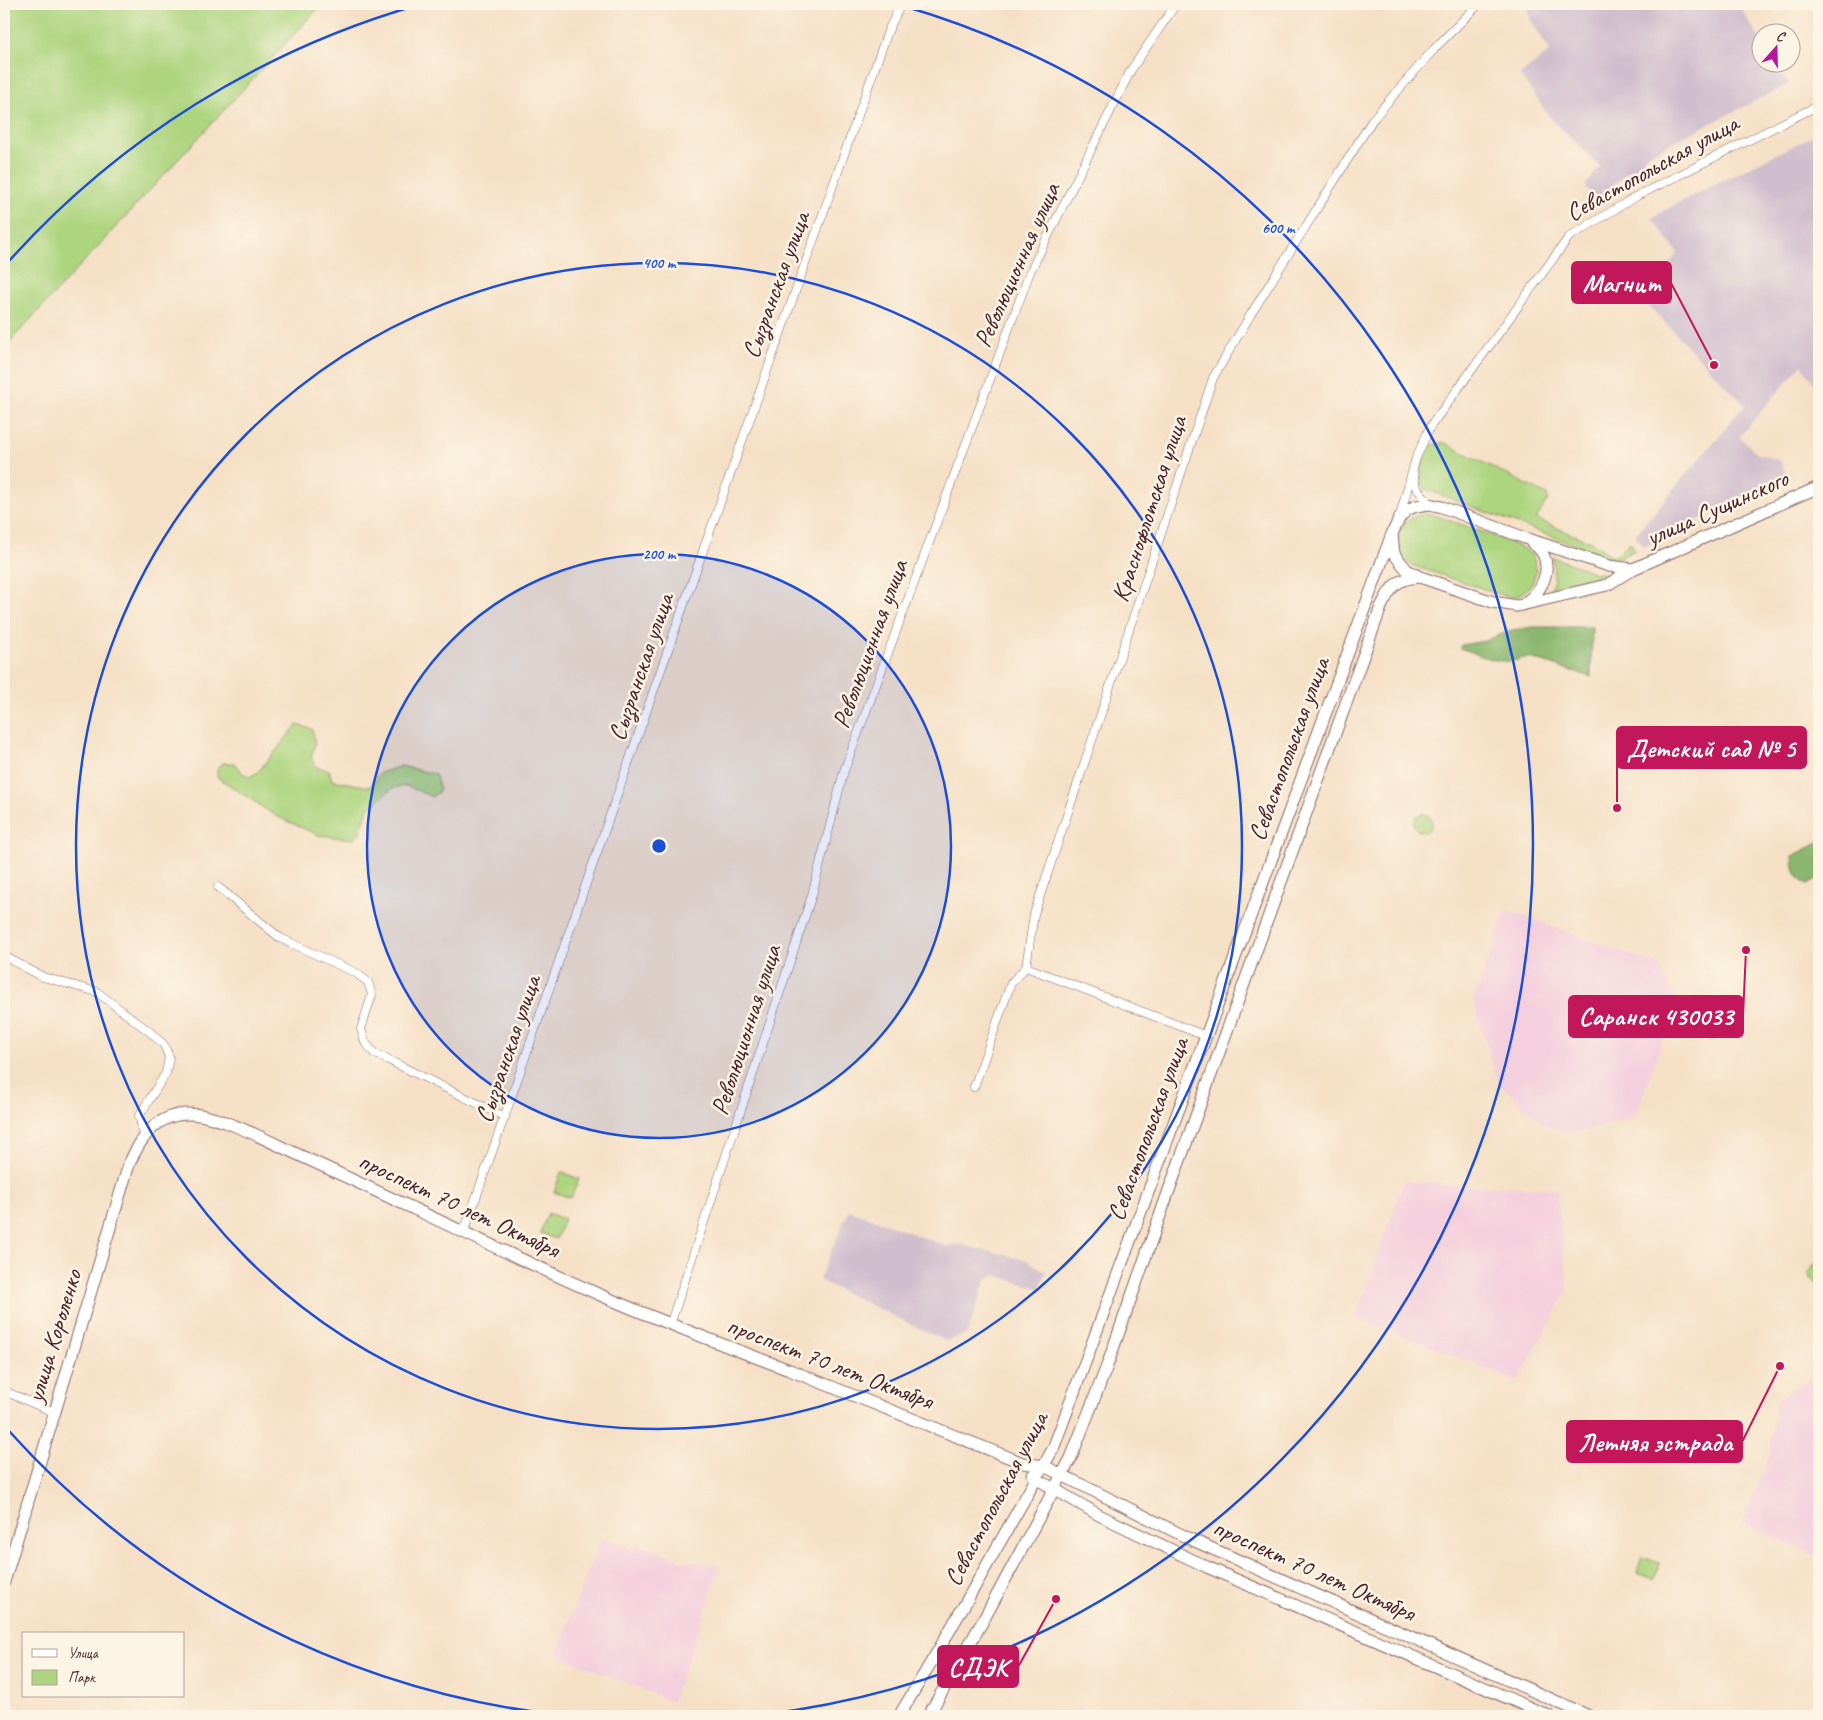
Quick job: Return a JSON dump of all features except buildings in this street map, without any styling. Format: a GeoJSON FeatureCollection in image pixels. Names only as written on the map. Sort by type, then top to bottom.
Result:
{"type":"FeatureCollection","features":[{"type":"Feature","properties":{"kind":"street","name":"Сызранская улица"},"geometry":{"type":"LineString","coordinates":[[464,1232],[686,598],[888,31],[901,4]]}},
{"type":"Feature","properties":{"kind":"street","name":"Революционная улица"},"geometry":{"type":"LineString","coordinates":[[670,1326],[812,895],[844,771],[1030,272],[1131,70],[1176,4]]}},
{"type":"Feature","properties":{"kind":"street","name":"Краснофлотская улица"},"geometry":{"type":"LineString","coordinates":[[1026,967],[1034,914],[1213,378],[1372,119],[1435,48],[1479,4]]}},
{"type":"Feature","properties":{"kind":"street","name":"Севастопольская улица"},"geometry":{"type":"LineString","coordinates":[[899,1716],[1044,1466],[1065,1420],[1392,534],[1400,517],[1416,458],[1430,427],[1569,237],[1637,196],[1819,105]]}},
{"type":"Feature","properties":{"kind":"street"},"geometry":{"type":"LineString","coordinates":[[1412,470],[1416,487],[1429,504]]}},
{"type":"Feature","properties":{"kind":"street","name":"улица Сущинского"},"geometry":{"type":"LineString","coordinates":[[1517,606],[1607,585],[1633,569],[1819,487]]}},
{"type":"Feature","properties":{"kind":"street"},"geometry":{"type":"LineString","coordinates":[[1400,517],[1407,510],[1429,504],[1608,566],[1633,569]]}},
{"type":"Feature","properties":{"kind":"street"},"geometry":{"type":"LineString","coordinates":[[1392,534],[1394,554],[1407,570],[1420,577],[1493,602],[1517,606],[1527,602],[1537,594],[1543,585],[1546,575],[1543,553],[1536,545],[1525,538]]}},
{"type":"Feature","properties":{"kind":"street","name":"Севастопольская улица"},"geometry":{"type":"LineString","coordinates":[[928,1716],[1063,1475],[1107,1366],[1382,608],[1390,590],[1398,582],[1408,577],[1420,577]]}},
{"type":"Feature","properties":{"kind":"street"},"geometry":{"type":"LineString","coordinates":[[218,887],[280,938],[356,973],[368,982],[372,995],[361,1029],[365,1042],[374,1053],[505,1117]]}},
{"type":"Feature","properties":{"kind":"street"},"geometry":{"type":"LineString","coordinates":[[4,956],[43,977],[97,992],[150,1032],[164,1045],[169,1057],[166,1073],[140,1116],[144,1135]]}},
{"type":"Feature","properties":{"kind":"street"},"geometry":{"type":"LineString","coordinates":[[974,1087],[1011,982],[1026,967],[1224,1043]]}},
{"type":"Feature","properties":{"kind":"street","name":"проспект 70 лет Октября"},"geometry":{"type":"LineString","coordinates":[[144,1135],[155,1124],[170,1116],[190,1114],[214,1119],[244,1130],[670,1326],[822,1383],[1023,1464],[1044,1466],[1180,1535],[1299,1586],[1589,1716]]}},
{"type":"Feature","properties":{"kind":"street","name":"улица Короленко"},"geometry":{"type":"LineString","coordinates":[[4,1582],[129,1164],[144,1135]]}},
{"type":"Feature","properties":{"kind":"street"},"geometry":{"type":"LineString","coordinates":[[1131,1242],[1149,1248]]}},
{"type":"Feature","properties":{"kind":"street"},"geometry":{"type":"LineString","coordinates":[[1112,1291],[1132,1298]]}},
{"type":"Feature","properties":{"kind":"street"},"geometry":{"type":"LineString","coordinates":[[4,1391],[54,1412]]}},
{"type":"Feature","properties":{"kind":"street","name":"проспект 70 лет Октября"},"geometry":{"type":"LineString","coordinates":[[1023,1464],[1036,1479],[1054,1490],[1153,1542],[1415,1659],[1546,1715]]}},
{"type":"Feature","properties":{"kind":"street"},"geometry":{"type":"LineString","coordinates":[[1296,1605],[1299,1586]]}},
{"type":"Feature","properties":{"kind":"street"},"geometry":{"type":"LineString","coordinates":[[1415,1659],[1422,1642]]}},
{"type":"Feature","properties":{"kind":"street"},"geometry":{"type":"LineString","coordinates":[[1546,1715],[1548,1698]]}},
{"type":"Feature","properties":{"kind":"shaded area"},"geometry":{"type":"Polygon","coordinates":[[[1526,4],[1738,4],[1750,23],[1750,72],[1781,72],[1789,84],[1643,157],[1647,164],[1626,173],[1598,200],[1585,186],[1600,167],[1550,117],[1520,75],[1550,51],[1530,19],[1526,4]]]}},
{"type":"Feature","properties":{"kind":"shaded area"},"geometry":{"type":"Polygon","coordinates":[[[1819,133],[1819,393],[1802,364],[1739,437],[1757,453],[1780,461],[1787,475],[1643,546],[1635,535],[1745,405],[1643,300],[1678,253],[1652,218],[1677,203],[1819,133]]]}},
{"type":"Feature","properties":{"kind":"shaded area"},"geometry":{"type":"Polygon","coordinates":[[[1506,910],[1657,964],[1677,1000],[1635,1117],[1575,1133],[1543,1124],[1498,1082],[1473,1001],[1506,910]]]}},
{"type":"Feature","properties":{"kind":"shaded area"},"geometry":{"type":"Polygon","coordinates":[[[1404,1181],[1488,1187],[1557,1188],[1568,1290],[1518,1381],[1356,1317],[1404,1181]]]}},
{"type":"Feature","properties":{"kind":"shaded area"},"geometry":{"type":"Polygon","coordinates":[[[849,1210],[946,1246],[958,1244],[1027,1260],[1046,1272],[1040,1289],[995,1275],[986,1279],[967,1334],[945,1341],[819,1280],[849,1210]]]}},
{"type":"Feature","properties":{"kind":"shaded area"},"geometry":{"type":"Polygon","coordinates":[[[1819,1373],[1819,1557],[1743,1523],[1770,1453],[1776,1401],[1819,1373]]]}},
{"type":"Feature","properties":{"kind":"shaded area"},"geometry":{"type":"Polygon","coordinates":[[[601,1537],[634,1550],[637,1543],[682,1561],[721,1566],[672,1702],[557,1654],[601,1537]]]}},
{"type":"Feature","properties":{"kind":"shaded area"},"geometry":{"type":"Polygon","coordinates":[[[1079,1706],[1098,1716],[1073,1716],[1079,1706]]]}},
{"type":"Feature","properties":{"kind":"green space"},"geometry":{"type":"Polygon","coordinates":[[[4,4],[322,4],[4,348],[4,4]]]}},
{"type":"Feature","properties":{"kind":"green space"},"geometry":{"type":"Polygon","coordinates":[[[1443,442],[1547,495],[1548,499],[1536,519],[1593,543],[1614,557],[1630,542],[1635,550],[1614,560],[1425,489],[1420,480],[1425,452],[1430,446],[1443,442]]]}},
{"type":"Feature","properties":{"kind":"green space"},"geometry":{"type":"Polygon","coordinates":[[[1432,514],[1499,538],[1530,553],[1536,570],[1532,584],[1523,592],[1511,598],[1407,562],[1400,553],[1398,546],[1398,539],[1403,526],[1413,517],[1432,514]]]}},
{"type":"Feature","properties":{"kind":"green space"},"geometry":{"type":"Polygon","coordinates":[[[1553,557],[1593,572],[1615,576],[1550,592],[1554,579],[1553,557]]]}},
{"type":"Feature","properties":{"kind":"green space"},"geometry":{"type":"Polygon","coordinates":[[[1533,627],[1592,627],[1591,677],[1530,658],[1498,661],[1460,648],[1461,645],[1485,641],[1512,630],[1533,627]]]}},
{"type":"Feature","properties":{"kind":"green space"},"geometry":{"type":"Polygon","coordinates":[[[297,725],[312,729],[315,744],[311,758],[316,767],[329,770],[332,780],[370,787],[380,773],[401,766],[435,774],[440,790],[432,797],[407,786],[393,788],[368,809],[360,832],[354,839],[318,835],[276,816],[217,777],[217,770],[223,763],[234,763],[242,773],[250,777],[258,772],[297,725]]]}},
{"type":"Feature","properties":{"kind":"green space"},"geometry":{"type":"Polygon","coordinates":[[[1423,814],[1429,817],[1432,823],[1429,829],[1423,832],[1417,829],[1414,823],[1417,817],[1423,814]]]}},
{"type":"Feature","properties":{"kind":"green space"},"geometry":{"type":"Polygon","coordinates":[[[1819,842],[1819,879],[1807,885],[1796,873],[1793,856],[1819,842]]]}},
{"type":"Feature","properties":{"kind":"green space"},"geometry":{"type":"Polygon","coordinates":[[[561,1172],[579,1179],[571,1198],[554,1192],[561,1172]]]}},
{"type":"Feature","properties":{"kind":"green space"},"geometry":{"type":"Polygon","coordinates":[[[548,1213],[564,1219],[556,1239],[540,1233],[548,1213]]]}},
{"type":"Feature","properties":{"kind":"green space"},"geometry":{"type":"Polygon","coordinates":[[[1819,1260],[1819,1284],[1811,1279],[1808,1273],[1811,1267],[1819,1260]]]}},
{"type":"Feature","properties":{"kind":"green space"},"geometry":{"type":"Polygon","coordinates":[[[1642,1557],[1659,1563],[1654,1579],[1637,1573],[1642,1557]]]}},
{"type":"Feature","properties":{"kind":"place","name":"Магнит"},"geometry":{"type":"Point","coordinates":[1714,365]}},
{"type":"Feature","properties":{"kind":"place","name":"Детский сад № 5"},"geometry":{"type":"Point","coordinates":[1617,808]}},
{"type":"Feature","properties":{"kind":"place","name":"Саранск 430033"},"geometry":{"type":"Point","coordinates":[1746,950]}},
{"type":"Feature","properties":{"kind":"place","name":"Летняя эстрада"},"geometry":{"type":"Point","coordinates":[1780,1366]}},
{"type":"Feature","properties":{"kind":"place","name":"СДЭК"},"geometry":{"type":"Point","coordinates":[1056,1599]}}]}
